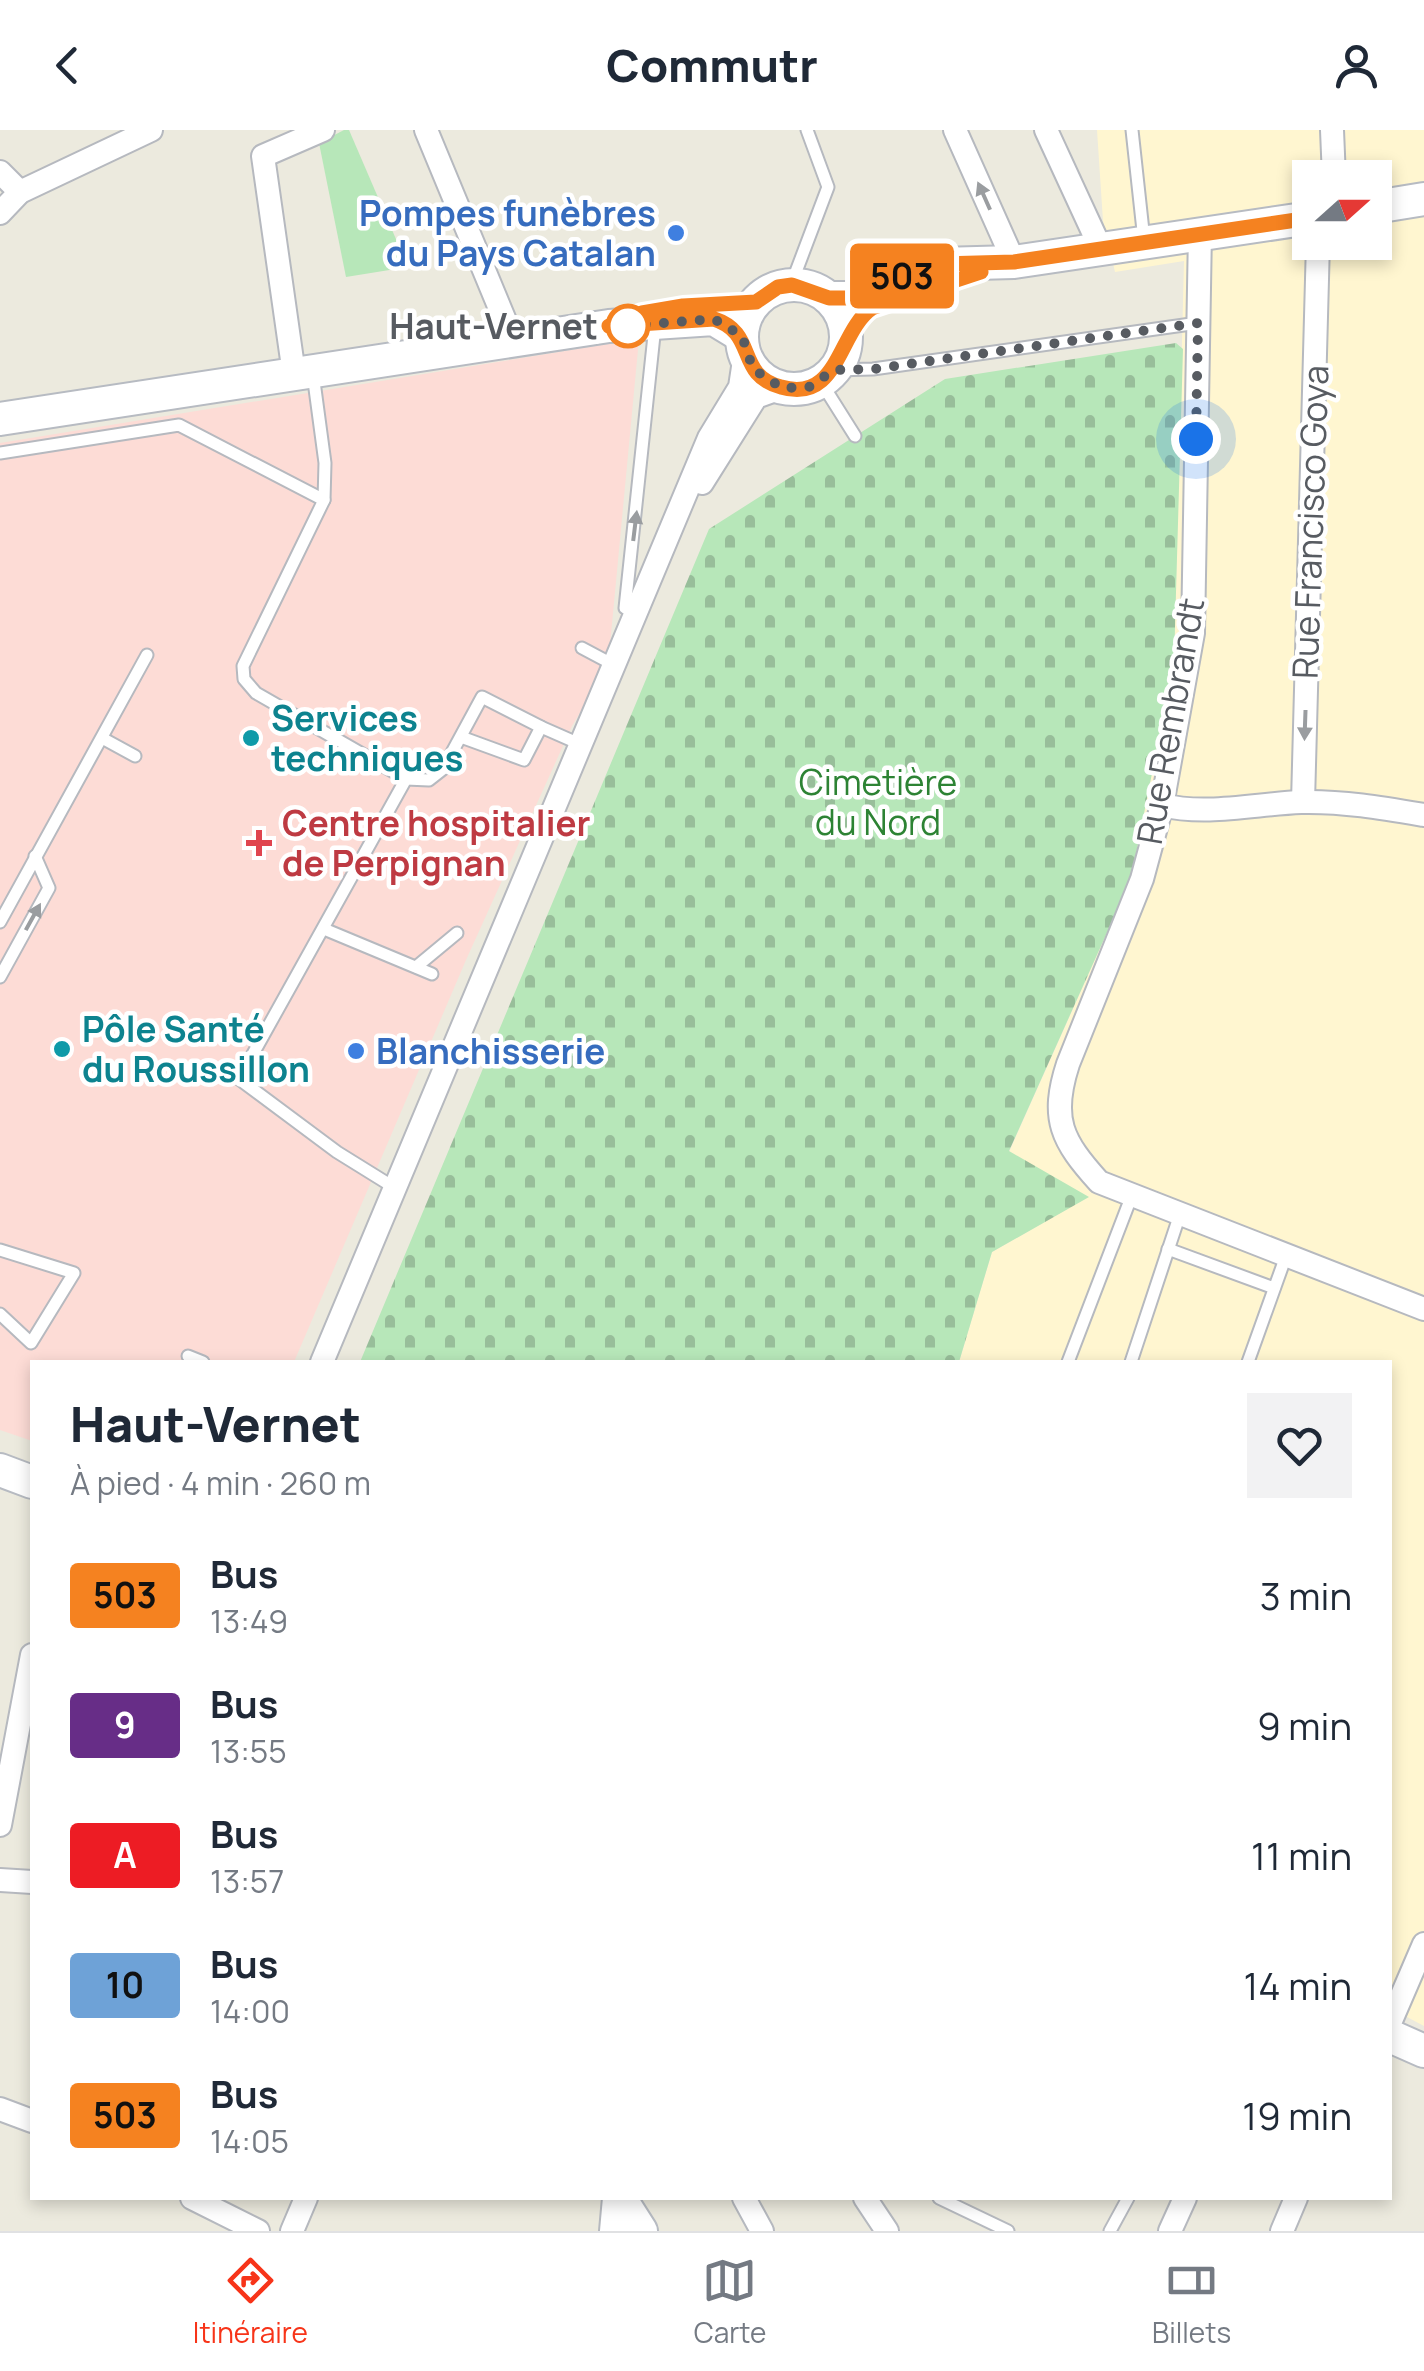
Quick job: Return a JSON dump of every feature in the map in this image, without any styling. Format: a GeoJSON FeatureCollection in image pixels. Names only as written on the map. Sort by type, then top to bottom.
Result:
{"type":"FeatureCollection","features":[{"type":"Feature","properties":{"kind":"main road"},"geometry":{"type":"LineString","coordinates":[[1392,204],[1424,199]]}},
{"type":"Feature","properties":{"kind":"main road"},"geometry":{"type":"LineString","coordinates":[[0,418],[609,326],[655,326],[714,319],[744,345],[766,381],[782,388],[809,387],[828,376],[858,318],[872,308],[1014,262],[1292,220]]}},
{"type":"Feature","properties":{"kind":"main road"},"geometry":{"type":"LineString","coordinates":[[609,326],[656,310],[756,302],[778,287],[792,285],[829,298],[854,298],[940,264],[1014,262]]}},
{"type":"Feature","properties":{"kind":"main road"},"geometry":{"type":"LineString","coordinates":[[829,298],[838,310],[846,338]]}},
{"type":"Feature","properties":{"kind":"main road"},"geometry":{"type":"LineString","coordinates":[[744,345],[756,302]]}},
{"type":"Feature","properties":{"kind":"main road"},"geometry":{"type":"LineString","coordinates":[[0,1469],[30,1474]]}},
{"type":"Feature","properties":{"kind":"main road"},"geometry":{"type":"LineString","coordinates":[[0,1469],[30,1481]]}},
{"type":"Feature","properties":{"kind":"main road"},"geometry":{"type":"LineString","coordinates":[[1392,2037],[1424,2051]]}},
{"type":"Feature","properties":{"kind":"main road"},"geometry":{"type":"LineString","coordinates":[[618,2200],[641,2231]]}},
{"type":"Feature","properties":{"kind":"street"},"geometry":{"type":"LineString","coordinates":[[0,213],[20,192],[151,130]]}},
{"type":"Feature","properties":{"kind":"street"},"geometry":{"type":"LineString","coordinates":[[303,372],[263,156],[322,130]]}},
{"type":"Feature","properties":{"kind":"street"},"geometry":{"type":"LineString","coordinates":[[426,130],[513,340]]}},
{"type":"Feature","properties":{"kind":"street"},"geometry":{"type":"LineString","coordinates":[[955,130],[1014,262]]}},
{"type":"Feature","properties":{"kind":"street"},"geometry":{"type":"LineString","coordinates":[[1046,130],[1100,247]]}},
{"type":"Feature","properties":{"kind":"street"},"geometry":{"type":"LineString","coordinates":[[1332,130],[1333,160]]}},
{"type":"Feature","properties":{"kind":"street"},"geometry":{"type":"LineString","coordinates":[[0,172],[20,192]]}},
{"type":"Feature","properties":{"kind":"street","name":"Rue Rembrandt"},"geometry":{"type":"LineString","coordinates":[[1132,1195],[1099,1182],[1065,1137],[1059,1123],[1059,1092],[1142,879],[1162,805],[1193,632],[1200,231]]}},
{"type":"Feature","properties":{"kind":"street","name":"Rue Francisco Goya"},"geometry":{"type":"LineString","coordinates":[[1302,802],[1317,260]]}},
{"type":"Feature","properties":{"kind":"street"},"geometry":{"type":"LineString","coordinates":[[323,1360],[710,438],[740,388],[744,345]]}},
{"type":"Feature","properties":{"kind":"street"},"geometry":{"type":"LineString","coordinates":[[668,536],[756,397],[782,388]]}},
{"type":"Feature","properties":{"kind":"street"},"geometry":{"type":"LineString","coordinates":[[1162,805],[1182,810],[1302,802],[1358,803],[1424,815]]}},
{"type":"Feature","properties":{"kind":"street"},"geometry":{"type":"LineString","coordinates":[[1132,1195],[1424,1309]]}},
{"type":"Feature","properties":{"kind":"street"},"geometry":{"type":"LineString","coordinates":[[0,1826],[11,1704],[30,1659]]}},
{"type":"Feature","properties":{"kind":"street"},"geometry":{"type":"LineString","coordinates":[[0,1880],[30,1882]]}},
{"type":"Feature","properties":{"kind":"street"},"geometry":{"type":"LineString","coordinates":[[1392,2018],[1424,1944]]}},
{"type":"Feature","properties":{"kind":"street"},"geometry":{"type":"LineString","coordinates":[[0,2108],[30,2121]]}},
{"type":"Feature","properties":{"kind":"street"},"geometry":{"type":"LineString","coordinates":[[196,2200],[258,2231]]}},
{"type":"Feature","properties":{"kind":"street"},"geometry":{"type":"LineString","coordinates":[[291,2230],[305,2200]]}},
{"type":"Feature","properties":{"kind":"street"},"geometry":{"type":"LineString","coordinates":[[611,2231],[617,2200]]}},
{"type":"Feature","properties":{"kind":"street"},"geometry":{"type":"LineString","coordinates":[[745,2200],[762,2231]]}},
{"type":"Feature","properties":{"kind":"street"},"geometry":{"type":"LineString","coordinates":[[866,2200],[886,2231]]}},
{"type":"Feature","properties":{"kind":"street"},"geometry":{"type":"LineString","coordinates":[[1170,2231],[1184,2200]]}},
{"type":"Feature","properties":{"kind":"street"},"geometry":{"type":"LineString","coordinates":[[1282,2231],[1295,2200]]}},
{"type":"Feature","properties":{"kind":"lane"},"geometry":{"type":"LineString","coordinates":[[792,285],[828,187],[807,130]]}},
{"type":"Feature","properties":{"kind":"lane"},"geometry":{"type":"LineString","coordinates":[[1132,130],[1144,240]]}},
{"type":"Feature","properties":{"kind":"lane"},"geometry":{"type":"LineString","coordinates":[[854,436],[828,376],[1198,323]]}},
{"type":"Feature","properties":{"kind":"lane"},"geometry":{"type":"LineString","coordinates":[[638,615],[625,608],[655,326]]}},
{"type":"Feature","properties":{"kind":"lane"},"geometry":{"type":"LineString","coordinates":[[303,372],[325,464],[324,500],[243,666],[244,679],[256,694],[406,780],[429,780],[443,769],[482,697],[582,745]]}},
{"type":"Feature","properties":{"kind":"lane"},"geometry":{"type":"LineString","coordinates":[[0,453],[179,426],[324,500]]}},
{"type":"Feature","properties":{"kind":"lane"},"geometry":{"type":"LineString","coordinates":[[582,648],[616,666]]}},
{"type":"Feature","properties":{"kind":"lane"},"geometry":{"type":"LineString","coordinates":[[0,922],[147,656]]}},
{"type":"Feature","properties":{"kind":"lane"},"geometry":{"type":"LineString","coordinates":[[461,737],[524,760],[541,727]]}},
{"type":"Feature","properties":{"kind":"lane"},"geometry":{"type":"LineString","coordinates":[[102,738],[136,756]]}},
{"type":"Feature","properties":{"kind":"lane"},"geometry":{"type":"LineString","coordinates":[[395,1188],[337,1152],[239,1080],[406,780]]}},
{"type":"Feature","properties":{"kind":"lane"},"geometry":{"type":"LineString","coordinates":[[0,977],[49,888],[34,856]]}},
{"type":"Feature","properties":{"kind":"lane"},"geometry":{"type":"LineString","coordinates":[[324,929],[432,974]]}},
{"type":"Feature","properties":{"kind":"lane"},"geometry":{"type":"LineString","coordinates":[[416,967],[457,934]]}},
{"type":"Feature","properties":{"kind":"lane"},"geometry":{"type":"LineString","coordinates":[[1069,1360],[1132,1195]]}},
{"type":"Feature","properties":{"kind":"lane"},"geometry":{"type":"LineString","coordinates":[[1132,1360],[1180,1214]]}},
{"type":"Feature","properties":{"kind":"lane"},"geometry":{"type":"LineString","coordinates":[[1168,1249],[1274,1288]]}},
{"type":"Feature","properties":{"kind":"lane"},"geometry":{"type":"LineString","coordinates":[[0,1250],[74,1273],[31,1344],[0,1314]]}},
{"type":"Feature","properties":{"kind":"lane"},"geometry":{"type":"LineString","coordinates":[[1249,1360],[1286,1256]]}},
{"type":"Feature","properties":{"kind":"lane"},"geometry":{"type":"LineString","coordinates":[[188,1356],[198,1360]]}},
{"type":"Feature","properties":{"kind":"lane"},"geometry":{"type":"LineString","coordinates":[[943,2200],[1008,2231]]}},
{"type":"Feature","properties":{"kind":"lane"},"geometry":{"type":"LineString","coordinates":[[1110,2231],[1126,2201]]}},
{"type":"Feature","properties":{"kind":"shaded area"},"geometry":{"type":"Polygon","coordinates":[[[1097,130],[1424,130],[1424,2026],[1392,2009],[1392,1360],[960,1360],[992,1252],[1088,1197],[1009,1152],[1131,879],[1174,662],[1184,261],[1115,272],[1103,221],[1097,130]]]}},
{"type":"Feature","properties":{"kind":"shaded area","name":"Centre hospitalier de Perpignan"},"geometry":{"type":"Polygon","coordinates":[[[639,339],[608,666],[572,726],[466,960],[295,1360],[30,1360],[30,1440],[0,1430],[0,443],[639,339]]]}},
{"type":"Feature","properties":{"kind":"green space"},"geometry":{"type":"Polygon","coordinates":[[[349,130],[408,267],[346,277],[319,143],[349,130]]]}},
{"type":"Feature","properties":{"kind":"green space","name":"Cimetière du Nord"},"geometry":{"type":"Polygon","coordinates":[[[1176,343],[1183,349],[1174,662],[1131,879],[1009,1151],[1089,1197],[992,1252],[960,1360],[361,1360],[709,529],[945,379],[1176,343]]]}},
{"type":"Feature","properties":{"kind":"bus line","name":"503"},"geometry":{"type":"LineString","coordinates":[[981,272],[872,308],[858,318],[834,370],[809,387],[782,388],[766,381],[745,354],[742,336],[714,319],[655,326],[609,326],[642,313],[683,306],[756,302],[778,287],[805,286],[829,298],[854,298],[913,271],[940,264],[1014,262],[1292,220]]}},
{"type":"Feature","properties":{"kind":"place","name":"Pompes funèbres du Pays Catalan"},"geometry":{"type":"Point","coordinates":[676,233]}},
{"type":"Feature","properties":{"kind":"place","name":"Haut-Vernet"},"geometry":{"type":"Point","coordinates":[628,326]}},
{"type":"Feature","properties":{"kind":"place","name":"Services techniques"},"geometry":{"type":"Point","coordinates":[251,738]}},
{"type":"Feature","properties":{"kind":"place","name":"Centre hospitalier de Perpignan"},"geometry":{"type":"Point","coordinates":[259,843]}},
{"type":"Feature","properties":{"kind":"place","name":"Pôle Santé du Roussillon"},"geometry":{"type":"Point","coordinates":[62,1049]}},
{"type":"Feature","properties":{"kind":"place","name":"Blanchisserie"},"geometry":{"type":"Point","coordinates":[356,1051]}},
{"type":"Feature","properties":{"kind":"route"},"geometry":{"type":"LineString","coordinates":[[628,326],[714,319],[726,323],[742,336],[753,369],[766,381],[795,389],[821,382],[834,370],[874,369],[1198,323],[1196,439]]}}]}
